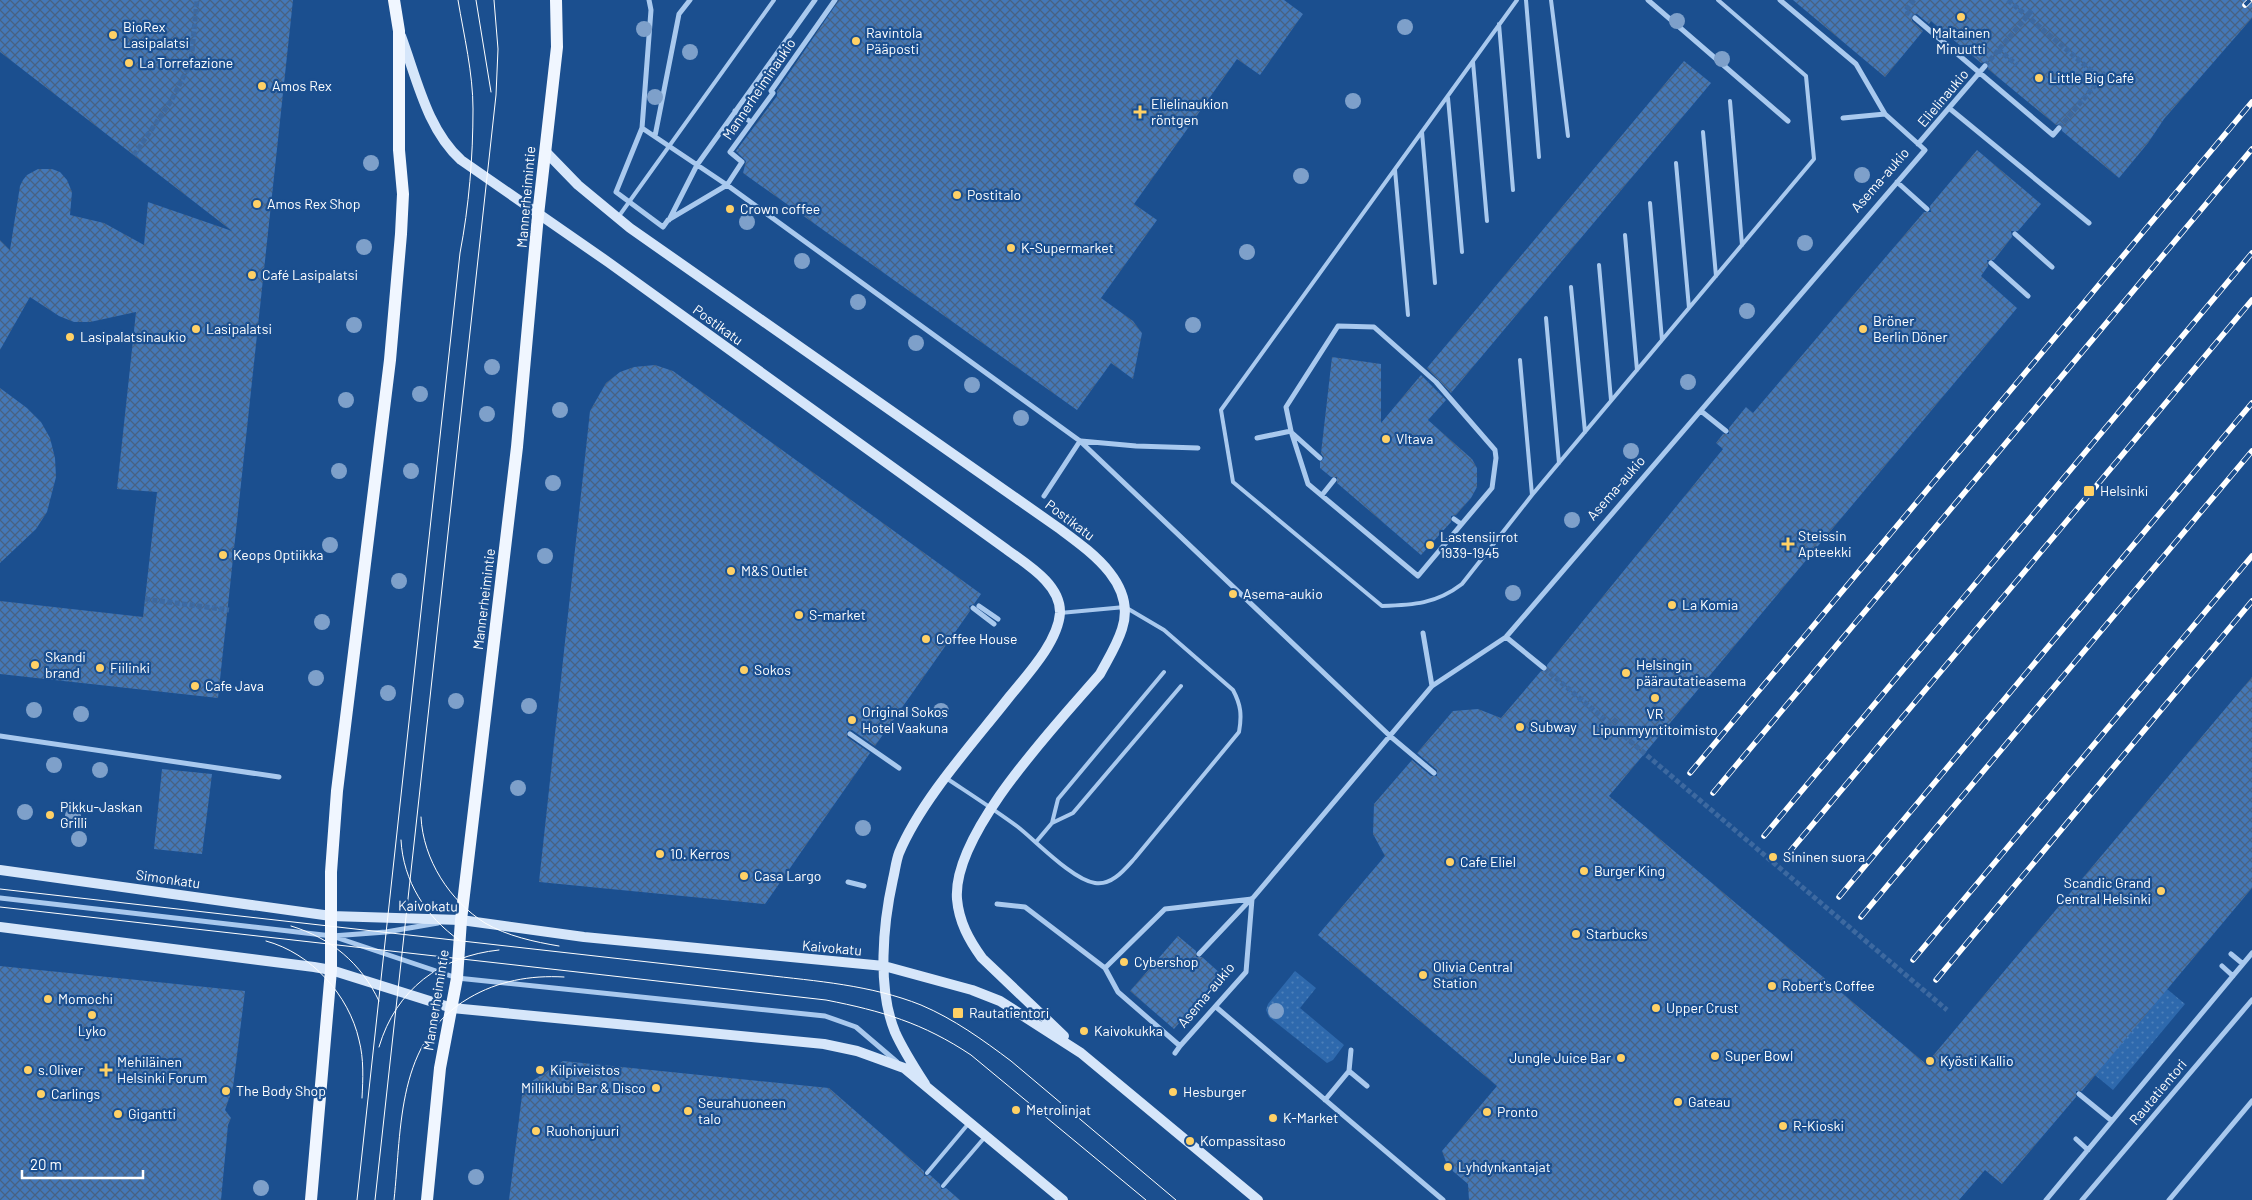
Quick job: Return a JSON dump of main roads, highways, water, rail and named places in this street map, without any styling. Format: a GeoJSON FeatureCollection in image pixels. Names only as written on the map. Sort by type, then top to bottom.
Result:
{"type":"FeatureCollection","features":[{"type":"Feature","properties":{"kind":"main road"},"geometry":{"type":"LineString","coordinates":[[311,1200],[331,970],[331,872],[337,791],[389,370],[401,234],[403,188],[399,150],[399,31],[394,0]]}},
{"type":"Feature","properties":{"kind":"main road","name":"Mannerheimintie"},"geometry":{"type":"LineString","coordinates":[[427,1200],[440,1068],[456,978],[461,920],[517,447],[538,215],[557,48],[556,0]]}},
{"type":"Feature","properties":{"kind":"main road","name":"Postikatu"},"geometry":{"type":"LineString","coordinates":[[399,31],[435,129],[449,149],[486,179],[615,267],[1006,549],[1048,584],[1056,598],[1060,612],[1055,630],[1042,655],[946,778],[915,822],[898,854],[883,934],[884,966]]}},
{"type":"Feature","properties":{"kind":"main road","name":"Postikatu"},"geometry":{"type":"LineString","coordinates":[[545,151],[578,185],[617,218],[693,274],[1034,510],[1082,545],[1112,575],[1124,596],[1123,627],[1100,674],[1024,763],[992,808],[965,856],[959,877],[957,899],[963,929],[982,958],[1081,1052]]}},
{"type":"Feature","properties":{"kind":"main road","name":"Simonkatu"},"geometry":{"type":"LineString","coordinates":[[0,870],[331,916]]}},
{"type":"Feature","properties":{"kind":"main road","name":"Kaivokatu"},"geometry":{"type":"LineString","coordinates":[[331,916],[461,920],[584,937],[884,966],[972,990],[1000,1001],[1081,1052],[1258,1200]]}},
{"type":"Feature","properties":{"kind":"main road"},"geometry":{"type":"LineString","coordinates":[[0,927],[331,970],[452,1008],[824,1044],[857,1052],[904,1068],[926,1084],[1063,1200]]}},
{"type":"Feature","properties":{"kind":"main road"},"geometry":{"type":"LineString","coordinates":[[884,966],[887,994],[895,1031],[910,1060],[926,1084]]}},
{"type":"Feature","properties":{"kind":"tunnel"},"geometry":{"type":"LineString","coordinates":[[134,155],[171,101],[191,62],[197,0]]}},
{"type":"Feature","properties":{"kind":"tunnel"},"geometry":{"type":"LineString","coordinates":[[1914,0],[1905,11],[1915,18]]}},
{"type":"Feature","properties":{"kind":"tunnel"},"geometry":{"type":"LineString","coordinates":[[2008,0],[2101,79]]}},
{"type":"Feature","properties":{"kind":"tunnel"},"geometry":{"type":"LineString","coordinates":[[1985,66],[2033,9]]}},
{"type":"Feature","properties":{"kind":"tunnel"},"geometry":{"type":"LineString","coordinates":[[1998,49],[2017,65]]}},
{"type":"Feature","properties":{"kind":"tunnel"},"geometry":{"type":"LineString","coordinates":[[2059,128],[2107,71]]}},
{"type":"Feature","properties":{"kind":"tunnel"},"geometry":{"type":"LineString","coordinates":[[145,599],[229,610]]}},
{"type":"Feature","properties":{"kind":"tunnel"},"geometry":{"type":"LineString","coordinates":[[1544,668],[1947,1010]]}},
{"type":"Feature","properties":{"kind":"tunnel"},"geometry":{"type":"LineString","coordinates":[[1604,734],[1618,717]]}},
{"type":"Feature","properties":{"kind":"tram line"},"geometry":{"type":"LineString","coordinates":[[357,1200],[460,253],[470,181],[473,95],[458,0]]}},
{"type":"Feature","properties":{"kind":"tram line"},"geometry":{"type":"LineString","coordinates":[[476,0],[491,92]]}},
{"type":"Feature","properties":{"kind":"tram line"},"geometry":{"type":"LineString","coordinates":[[375,1200],[496,95],[498,49],[494,0]]}},
{"type":"Feature","properties":{"kind":"tram line"},"geometry":{"type":"LineString","coordinates":[[421,817],[427,849],[433,864],[450,891],[472,914],[502,932],[559,946]]}},
{"type":"Feature","properties":{"kind":"tram line"},"geometry":{"type":"LineString","coordinates":[[401,840],[406,870],[418,897],[436,920],[459,940]]}},
{"type":"Feature","properties":{"kind":"tram line"},"geometry":{"type":"LineString","coordinates":[[0,889],[803,979],[863,988],[902,998],[957,1023],[990,1045],[1176,1200]]}},
{"type":"Feature","properties":{"kind":"tram line"},"geometry":{"type":"LineString","coordinates":[[0,907],[826,1000],[866,1009],[919,1026],[971,1055],[1146,1200]]}},
{"type":"Feature","properties":{"kind":"tram line"},"geometry":{"type":"LineString","coordinates":[[291,926],[319,937],[343,954],[363,975],[379,1001]]}},
{"type":"Feature","properties":{"kind":"tram line"},"geometry":{"type":"LineString","coordinates":[[266,941],[283,947],[313,966],[326,978],[347,1007],[361,1047],[363,1069],[362,1098]]}},
{"type":"Feature","properties":{"kind":"tram line"},"geometry":{"type":"LineString","coordinates":[[379,1047],[387,1026],[397,1008],[409,992],[424,979],[440,968],[458,960],[499,950]]}},
{"type":"Feature","properties":{"kind":"tram line"},"geometry":{"type":"LineString","coordinates":[[394,1200],[402,1115],[407,1087],[415,1061],[428,1037],[445,1016],[469,998],[491,987],[527,978],[564,977]]}},
{"type":"Feature","properties":{"kind":"railway"},"geometry":{"type":"LineString","coordinates":[[2245,5],[2250,0]]}},
{"type":"Feature","properties":{"kind":"railway"},"geometry":{"type":"LineString","coordinates":[[1690,773],[2252,102]]}},
{"type":"Feature","properties":{"kind":"railway"},"geometry":{"type":"LineString","coordinates":[[1713,793],[2252,149]]}},
{"type":"Feature","properties":{"kind":"railway"},"geometry":{"type":"LineString","coordinates":[[1764,836],[2252,253]]}},
{"type":"Feature","properties":{"kind":"railway"},"geometry":{"type":"LineString","coordinates":[[1787,855],[2252,300]]}},
{"type":"Feature","properties":{"kind":"railway"},"geometry":{"type":"LineString","coordinates":[[1839,897],[2252,403]]}},
{"type":"Feature","properties":{"kind":"railway"},"geometry":{"type":"LineString","coordinates":[[1861,917],[2252,451]]}},
{"type":"Feature","properties":{"kind":"railway"},"geometry":{"type":"LineString","coordinates":[[1913,960],[2252,556]]}},
{"type":"Feature","properties":{"kind":"railway"},"geometry":{"type":"LineString","coordinates":[[1936,980],[2252,601]]}},
{"type":"Feature","properties":{"kind":"place","name":"Maltainen Minuutti"},"geometry":{"type":"Point","coordinates":[1961,17]}},
{"type":"Feature","properties":{"kind":"place","name":"BioRex Lasipalatsi"},"geometry":{"type":"Point","coordinates":[113,35]}},
{"type":"Feature","properties":{"kind":"place","name":"Ravintola Pääposti"},"geometry":{"type":"Point","coordinates":[856,41]}},
{"type":"Feature","properties":{"kind":"place","name":"La Torrefazione"},"geometry":{"type":"Point","coordinates":[129,63]}},
{"type":"Feature","properties":{"kind":"place","name":"Little Big Café"},"geometry":{"type":"Point","coordinates":[2039,78]}},
{"type":"Feature","properties":{"kind":"place","name":"Amos Rex"},"geometry":{"type":"Point","coordinates":[262,86]}},
{"type":"Feature","properties":{"kind":"place","name":"Elielinaukion röntgen"},"geometry":{"type":"Point","coordinates":[1140,112]}},
{"type":"Feature","properties":{"kind":"place","name":"Postitalo"},"geometry":{"type":"Point","coordinates":[957,195]}},
{"type":"Feature","properties":{"kind":"place","name":"Amos Rex Shop"},"geometry":{"type":"Point","coordinates":[257,204]}},
{"type":"Feature","properties":{"kind":"place","name":"Crown coffee"},"geometry":{"type":"Point","coordinates":[730,209]}},
{"type":"Feature","properties":{"kind":"place","name":"K-Supermarket"},"geometry":{"type":"Point","coordinates":[1011,248]}},
{"type":"Feature","properties":{"kind":"place","name":"Café Lasipalatsi"},"geometry":{"type":"Point","coordinates":[252,275]}},
{"type":"Feature","properties":{"kind":"place","name":"Lasipalatsi"},"geometry":{"type":"Point","coordinates":[196,329]}},
{"type":"Feature","properties":{"kind":"place","name":"Bröner Berlin Döner"},"geometry":{"type":"Point","coordinates":[1863,329]}},
{"type":"Feature","properties":{"kind":"place","name":"Lasipalatsinaukio"},"geometry":{"type":"Point","coordinates":[70,337]}},
{"type":"Feature","properties":{"kind":"place","name":"Vltava"},"geometry":{"type":"Point","coordinates":[1386,439]}},
{"type":"Feature","properties":{"kind":"place","name":"Helsinki"},"geometry":{"type":"Point","coordinates":[2089,491]}},
{"type":"Feature","properties":{"kind":"place","name":"Steissin Apteekki"},"geometry":{"type":"Point","coordinates":[1788,544]}},
{"type":"Feature","properties":{"kind":"place","name":"Lastensiirrot 1939-1945"},"geometry":{"type":"Point","coordinates":[1430,545]}},
{"type":"Feature","properties":{"kind":"place","name":"Keops Optiikka"},"geometry":{"type":"Point","coordinates":[223,555]}},
{"type":"Feature","properties":{"kind":"place","name":"M&S Outlet"},"geometry":{"type":"Point","coordinates":[731,571]}},
{"type":"Feature","properties":{"kind":"place","name":"Asema-aukio"},"geometry":{"type":"Point","coordinates":[1233,594]}},
{"type":"Feature","properties":{"kind":"place","name":"La Komia"},"geometry":{"type":"Point","coordinates":[1672,605]}},
{"type":"Feature","properties":{"kind":"place","name":"S-market"},"geometry":{"type":"Point","coordinates":[799,615]}},
{"type":"Feature","properties":{"kind":"place","name":"Coffee House"},"geometry":{"type":"Point","coordinates":[926,639]}},
{"type":"Feature","properties":{"kind":"place","name":"Skandi brand"},"geometry":{"type":"Point","coordinates":[35,665]}},
{"type":"Feature","properties":{"kind":"place","name":"Fiilinki"},"geometry":{"type":"Point","coordinates":[100,668]}},
{"type":"Feature","properties":{"kind":"place","name":"Sokos"},"geometry":{"type":"Point","coordinates":[744,670]}},
{"type":"Feature","properties":{"kind":"place","name":"Helsingin päärautatieasema"},"geometry":{"type":"Point","coordinates":[1626,673]}},
{"type":"Feature","properties":{"kind":"place","name":"Cafe Java"},"geometry":{"type":"Point","coordinates":[195,686]}},
{"type":"Feature","properties":{"kind":"place","name":"VR Lipunmyyntitoimisto"},"geometry":{"type":"Point","coordinates":[1655,698]}},
{"type":"Feature","properties":{"kind":"place","name":"Original Sokos Hotel Vaakuna"},"geometry":{"type":"Point","coordinates":[852,720]}},
{"type":"Feature","properties":{"kind":"place","name":"Subway"},"geometry":{"type":"Point","coordinates":[1520,727]}},
{"type":"Feature","properties":{"kind":"place","name":"Pikku-Jaskan Grilli"},"geometry":{"type":"Point","coordinates":[50,815]}},
{"type":"Feature","properties":{"kind":"place","name":"10. Kerros"},"geometry":{"type":"Point","coordinates":[660,854]}},
{"type":"Feature","properties":{"kind":"place","name":"Sininen suora"},"geometry":{"type":"Point","coordinates":[1773,857]}},
{"type":"Feature","properties":{"kind":"place","name":"Cafe Eliel"},"geometry":{"type":"Point","coordinates":[1450,862]}},
{"type":"Feature","properties":{"kind":"place","name":"Burger King"},"geometry":{"type":"Point","coordinates":[1584,871]}},
{"type":"Feature","properties":{"kind":"place","name":"Casa Largo"},"geometry":{"type":"Point","coordinates":[744,876]}},
{"type":"Feature","properties":{"kind":"place","name":"Scandic Grand Central Helsinki"},"geometry":{"type":"Point","coordinates":[2161,891]}},
{"type":"Feature","properties":{"kind":"place","name":"Starbucks"},"geometry":{"type":"Point","coordinates":[1576,934]}},
{"type":"Feature","properties":{"kind":"place","name":"Cybershop"},"geometry":{"type":"Point","coordinates":[1124,962]}},
{"type":"Feature","properties":{"kind":"place","name":"Olivia Central Station"},"geometry":{"type":"Point","coordinates":[1423,975]}},
{"type":"Feature","properties":{"kind":"place","name":"Robert's Coffee"},"geometry":{"type":"Point","coordinates":[1772,986]}},
{"type":"Feature","properties":{"kind":"place","name":"Momochi"},"geometry":{"type":"Point","coordinates":[48,999]}},
{"type":"Feature","properties":{"kind":"place","name":"Upper Crust"},"geometry":{"type":"Point","coordinates":[1656,1008]}},
{"type":"Feature","properties":{"kind":"place","name":"Rautatientori"},"geometry":{"type":"Point","coordinates":[958,1013]}},
{"type":"Feature","properties":{"kind":"place","name":"Lyko"},"geometry":{"type":"Point","coordinates":[92,1015]}},
{"type":"Feature","properties":{"kind":"place","name":"Kaivokukka"},"geometry":{"type":"Point","coordinates":[1084,1031]}},
{"type":"Feature","properties":{"kind":"place","name":"Super Bowl"},"geometry":{"type":"Point","coordinates":[1715,1056]}},
{"type":"Feature","properties":{"kind":"place","name":"Jungle Juice Bar"},"geometry":{"type":"Point","coordinates":[1621,1058]}},
{"type":"Feature","properties":{"kind":"place","name":"Kyösti Kallio"},"geometry":{"type":"Point","coordinates":[1930,1061]}},
{"type":"Feature","properties":{"kind":"place","name":"s.Oliver"},"geometry":{"type":"Point","coordinates":[28,1070]}},
{"type":"Feature","properties":{"kind":"place","name":"Mehiläinen Helsinki Forum"},"geometry":{"type":"Point","coordinates":[106,1070]}},
{"type":"Feature","properties":{"kind":"place","name":"Kilpiveistos"},"geometry":{"type":"Point","coordinates":[540,1070]}},
{"type":"Feature","properties":{"kind":"place","name":"Milliklubi Bar & Disco"},"geometry":{"type":"Point","coordinates":[656,1088]}},
{"type":"Feature","properties":{"kind":"place","name":"The Body Shop"},"geometry":{"type":"Point","coordinates":[226,1091]}},
{"type":"Feature","properties":{"kind":"place","name":"Hesburger"},"geometry":{"type":"Point","coordinates":[1173,1092]}},
{"type":"Feature","properties":{"kind":"place","name":"Carlings"},"geometry":{"type":"Point","coordinates":[41,1094]}},
{"type":"Feature","properties":{"kind":"place","name":"Gateau"},"geometry":{"type":"Point","coordinates":[1678,1102]}},
{"type":"Feature","properties":{"kind":"place","name":"Metrolinjat"},"geometry":{"type":"Point","coordinates":[1016,1110]}},
{"type":"Feature","properties":{"kind":"place","name":"Seurahuoneen talo"},"geometry":{"type":"Point","coordinates":[688,1111]}},
{"type":"Feature","properties":{"kind":"place","name":"Pronto"},"geometry":{"type":"Point","coordinates":[1487,1112]}},
{"type":"Feature","properties":{"kind":"place","name":"Gigantti"},"geometry":{"type":"Point","coordinates":[118,1114]}},
{"type":"Feature","properties":{"kind":"place","name":"K-Market"},"geometry":{"type":"Point","coordinates":[1273,1118]}},
{"type":"Feature","properties":{"kind":"place","name":"R-Kioski"},"geometry":{"type":"Point","coordinates":[1783,1126]}},
{"type":"Feature","properties":{"kind":"place","name":"Ruohonjuuri"},"geometry":{"type":"Point","coordinates":[536,1131]}},
{"type":"Feature","properties":{"kind":"place","name":"Kompassitaso"},"geometry":{"type":"Point","coordinates":[1190,1141]}},
{"type":"Feature","properties":{"kind":"place","name":"Lyhdynkantajat"},"geometry":{"type":"Point","coordinates":[1448,1167]}}]}
